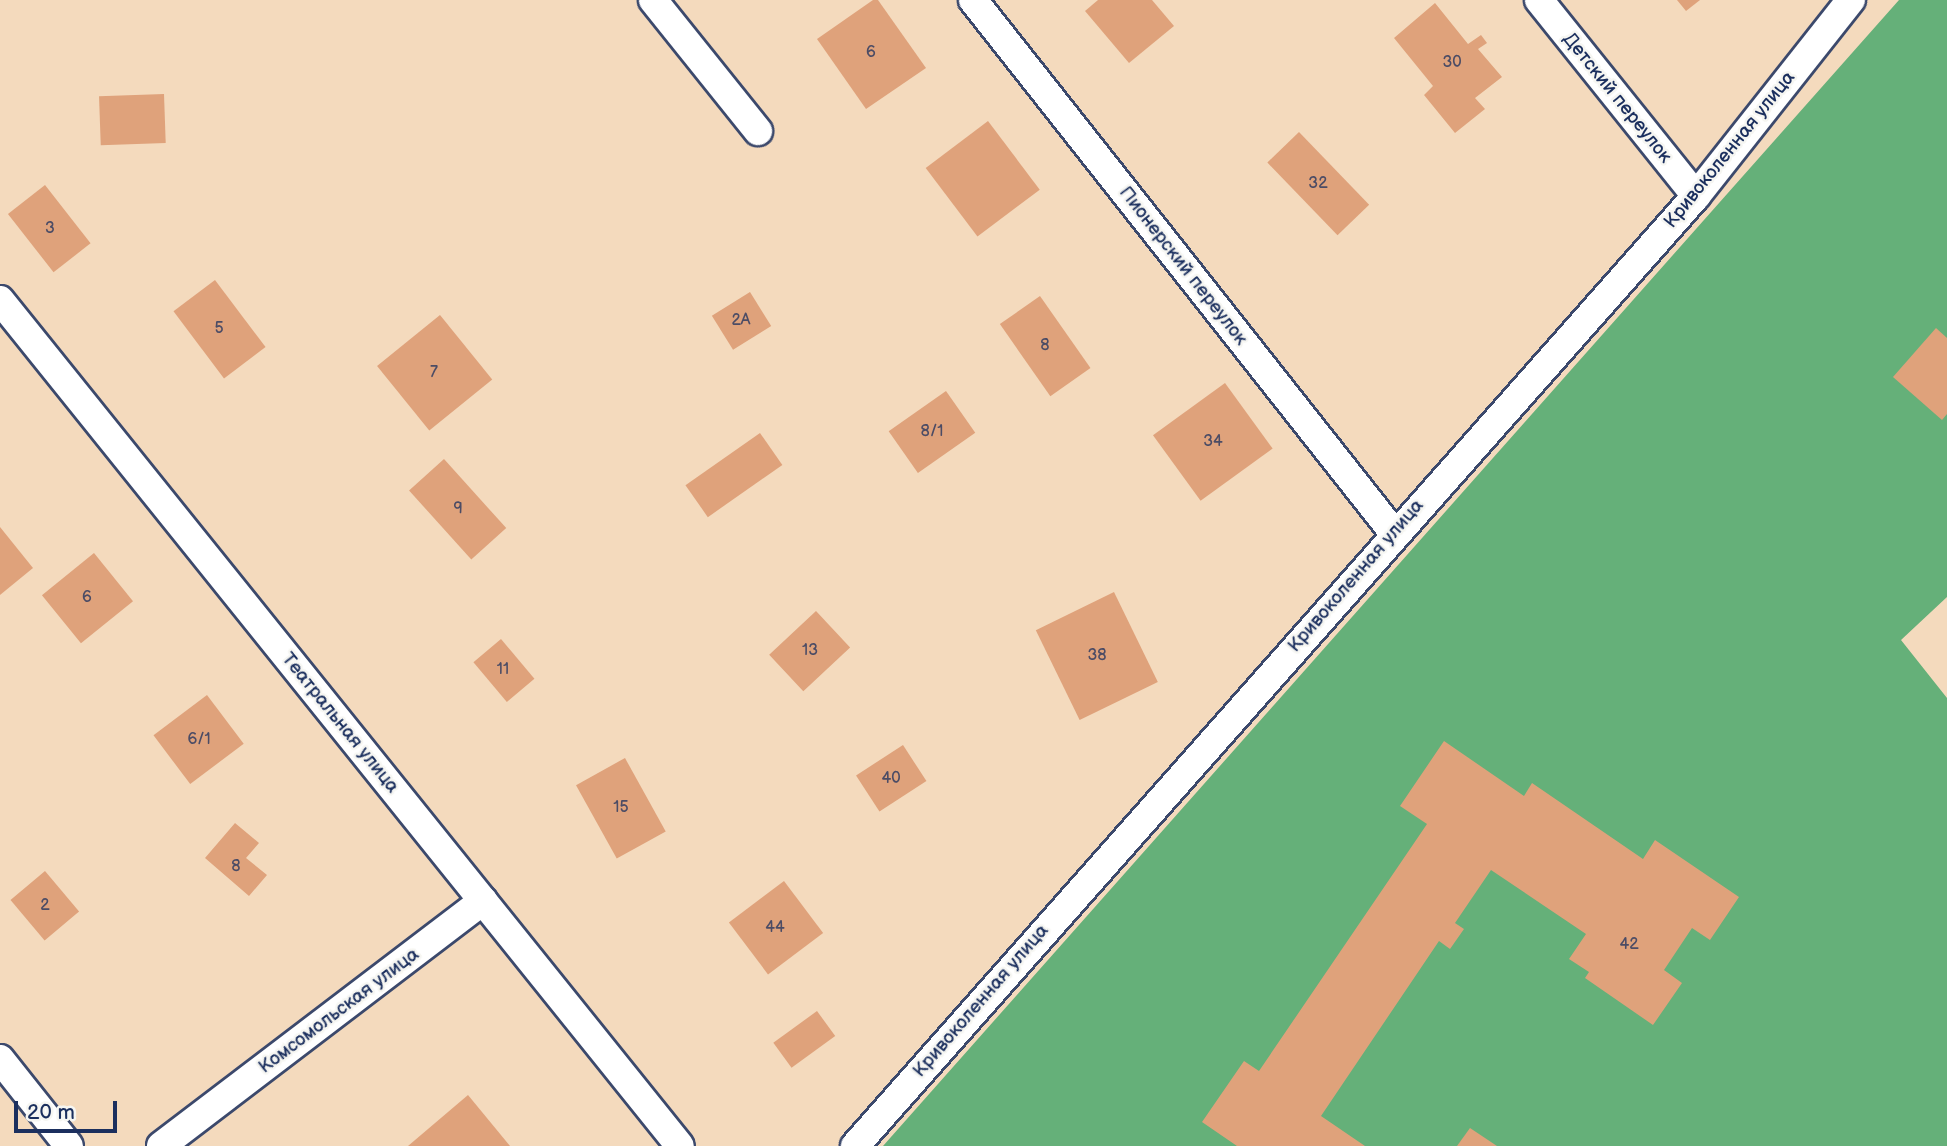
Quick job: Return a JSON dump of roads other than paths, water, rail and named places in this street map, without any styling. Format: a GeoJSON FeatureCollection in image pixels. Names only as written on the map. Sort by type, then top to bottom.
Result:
{"type":"FeatureCollection","features":[{"type":"Feature","properties":{"kind":"street"},"geometry":{"type":"LineString","coordinates":[[653,0],[758,131]]}},
{"type":"Feature","properties":{"kind":"street","name":"Пионерский переулок"},"geometry":{"type":"LineString","coordinates":[[973,0],[1394,533]]}},
{"type":"Feature","properties":{"kind":"street","name":"Детский переулок"},"geometry":{"type":"LineString","coordinates":[[1539,0],[1696,196]]}},
{"type":"Feature","properties":{"kind":"street","name":"Кривоколенная улица"},"geometry":{"type":"LineString","coordinates":[[855,1146],[1394,533],[1696,196],[1851,0]]}},
{"type":"Feature","properties":{"kind":"street","name":"Театральная улица"},"geometry":{"type":"LineString","coordinates":[[0,300],[680,1146]]}},
{"type":"Feature","properties":{"kind":"street","name":"Комсомольская улица"},"geometry":{"type":"LineString","coordinates":[[161,1146],[483,901]]}},
{"type":"Feature","properties":{"kind":"street"},"geometry":{"type":"LineString","coordinates":[[0,1059],[69,1146]]}}]}
